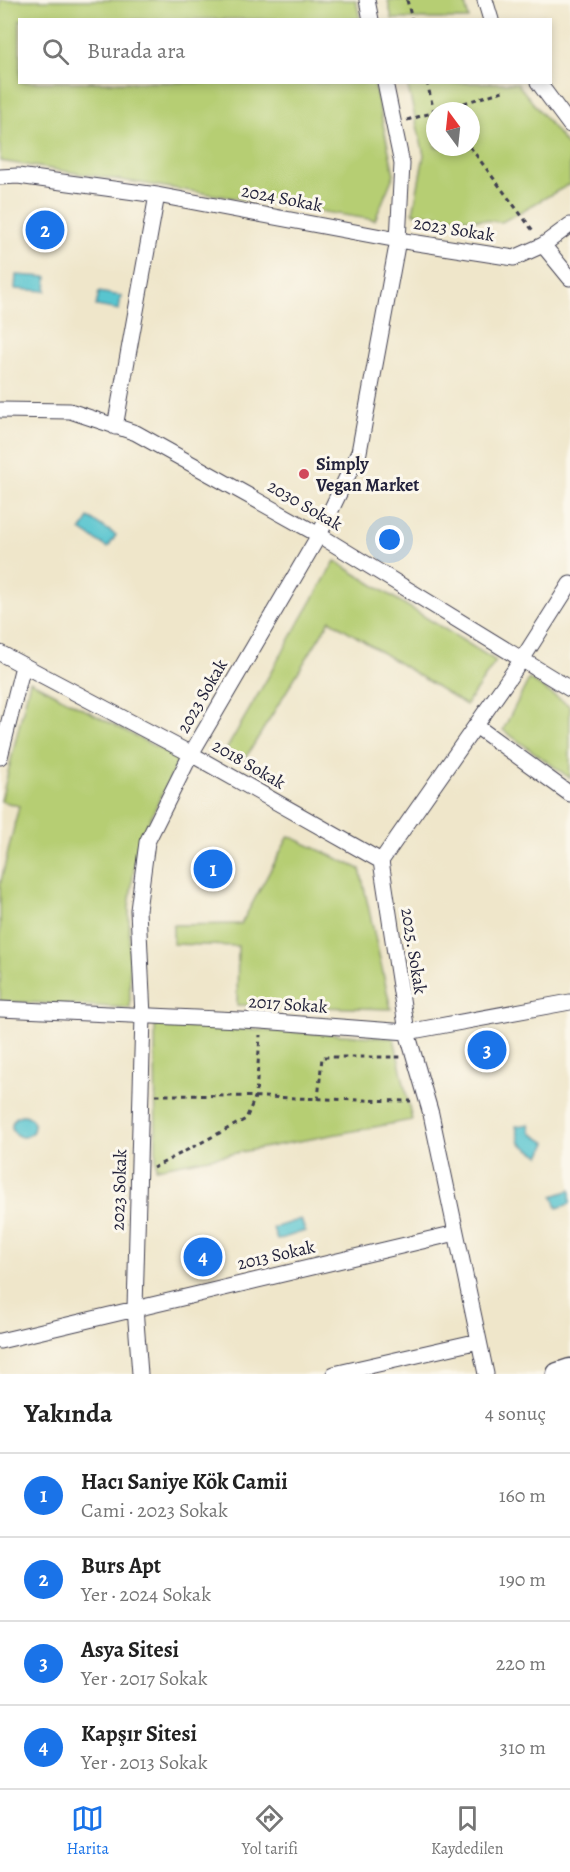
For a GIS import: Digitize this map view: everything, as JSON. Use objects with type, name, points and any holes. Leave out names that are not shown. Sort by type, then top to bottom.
[{"type":"main road","points":[[558,1374],[570,1370]]},
{"type":"street","points":[[367,0],[371,18]]},
{"type":"street","points":[[485,0],[490,18]]},
{"type":"street","points":[[385,84],[402,164],[398,240]]},
{"type":"street","points":[[539,84],[570,125]]},
{"type":"street","name":"2024 Sokak","points":[[0,177],[18,176],[157,195],[398,240]]},
{"type":"street","points":[[115,427],[157,195]]},
{"type":"street","name":"2023 Sokak","points":[[140,1374],[135,1308],[143,1016],[138,910],[147,842],[191,754],[318,535],[359,452],[398,240],[514,258],[543,244],[570,225]]},
{"type":"street","points":[[543,244],[570,278]]},
{"type":"street","name":"2030 Sokak","points":[[0,410],[70,411],[136,433],[318,535],[523,658],[570,689]]},
{"type":"street","points":[[381,861],[523,658],[570,584]]},
{"type":"street","name":"2018 Sokak","points":[[0,653],[191,754],[381,861]]},
{"type":"street","points":[[0,757],[23,666]]},
{"type":"street","points":[[476,726],[570,794]]},
{"type":"street","name":"2025. Sokak","points":[[381,861],[407,1032],[428,1101],[486,1374]]},
{"type":"street","name":"2017 Sokak","points":[[0,1010],[261,1021],[407,1032],[570,1002]]},
{"type":"street","name":"2013 Sokak","points":[[0,1341],[456,1233]]},
{"type":"street","points":[[334,1374],[479,1341]]},
{"type":"path","points":[[407,0],[412,18]]},
{"type":"path","points":[[428,84],[435,102]]},
{"type":"path","points":[[467,102],[503,91]]},
{"type":"path","points":[[393,124],[426,114]]},
{"type":"path","points":[[477,156],[543,244]]},
{"type":"path","points":[[138,1176],[246,1119],[256,1095],[261,1021]]},
{"type":"path","points":[[318,1100],[322,1057],[414,1058]]},
{"type":"path","points":[[141,1095],[256,1095],[318,1100],[428,1101]]},
{"type":"green space","points":[[0,0],[356,0],[360,18],[18,18],[18,84],[374,84],[394,174],[375,220],[0,161]]},
{"type":"green space","points":[[388,0],[464,0],[469,18],[392,18]]},
{"type":"green space","points":[[407,84],[518,84],[570,149],[570,184],[502,222],[413,213],[424,155]]},
{"type":"green space","points":[[335,561],[496,661],[466,705],[330,620],[245,759],[226,750]]},
{"type":"green space","points":[[529,679],[570,706],[570,778],[503,730]]},
{"type":"green space","points":[[30,681],[179,759],[137,846],[129,907],[130,1008],[0,1001],[0,885],[19,806],[1,801]]},
{"type":"green space","points":[[289,836],[360,869],[391,1009],[237,1005],[238,946],[173,944],[173,925],[241,924]]},
{"type":"green space","points":[[155,1024],[394,1038],[412,1120],[156,1168]]},
{"type":"water","points":[[16,275],[47,277],[46,291],[15,289]]},
{"type":"water","points":[[99,292],[121,296],[119,310],[96,306]]},
{"type":"water","points":[[89,518],[116,535],[108,548],[81,530]]},
{"type":"water","points":[[23,1115],[31,1118],[34,1126],[31,1134],[23,1137],[15,1134],[12,1126],[15,1118]]},
{"type":"water","points":[[529,1124],[531,1133],[547,1143],[540,1156],[520,1143],[516,1126]]},
{"type":"water","points":[[570,1190],[570,1204],[557,1208],[553,1196]]},
{"type":"water","points":[[301,1219],[305,1231],[277,1240],[273,1228]]},
{"type":"place","name":"Burs Apt","points":[[45,230]]},
{"type":"place","name":"Simply Vegan Market","points":[[304,474]]},
{"type":"place","name":"Hacı Saniye Kök Camii","points":[[213,869]]},
{"type":"place","name":"Asya Sitesi","points":[[487,1050]]},
{"type":"place","name":"Kapşır Sitesi","points":[[203,1257]]}]
